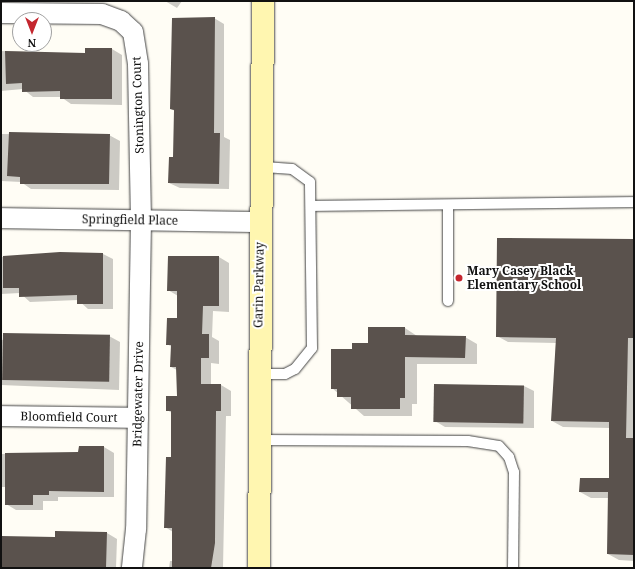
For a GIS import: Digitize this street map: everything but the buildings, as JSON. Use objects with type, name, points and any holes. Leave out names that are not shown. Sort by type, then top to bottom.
[{"type":"street","name":"Garin Parkway","points":[[259,568],[260,440],[258,374],[263,1]]},
{"type":"street","name":"Stonington Court","points":[[1,13],[102,14],[121,21],[133,32],[138,64],[141,220]]},
{"type":"street","name":"Springfield Place","points":[[1,218],[260,222]]},
{"type":"street","name":"Bridgewater Drive","points":[[132,568],[138,418],[141,220]]},
{"type":"street","name":"Bloomfield Court","points":[[1,416],[138,418]]},
{"type":"lane","points":[[258,374],[285,374],[295,369],[312,348],[312,206],[310,182],[301,173],[292,169],[261,167]]},
{"type":"lane","points":[[312,206],[634,202]]},
{"type":"lane","points":[[448,205],[448,301]]},
{"type":"lane","points":[[260,440],[492,444],[505,451],[512,463],[514,532],[513,568]]},
{"type":"place","name":"Mary Casey Black Elementary School","points":[[459,278]]}]
